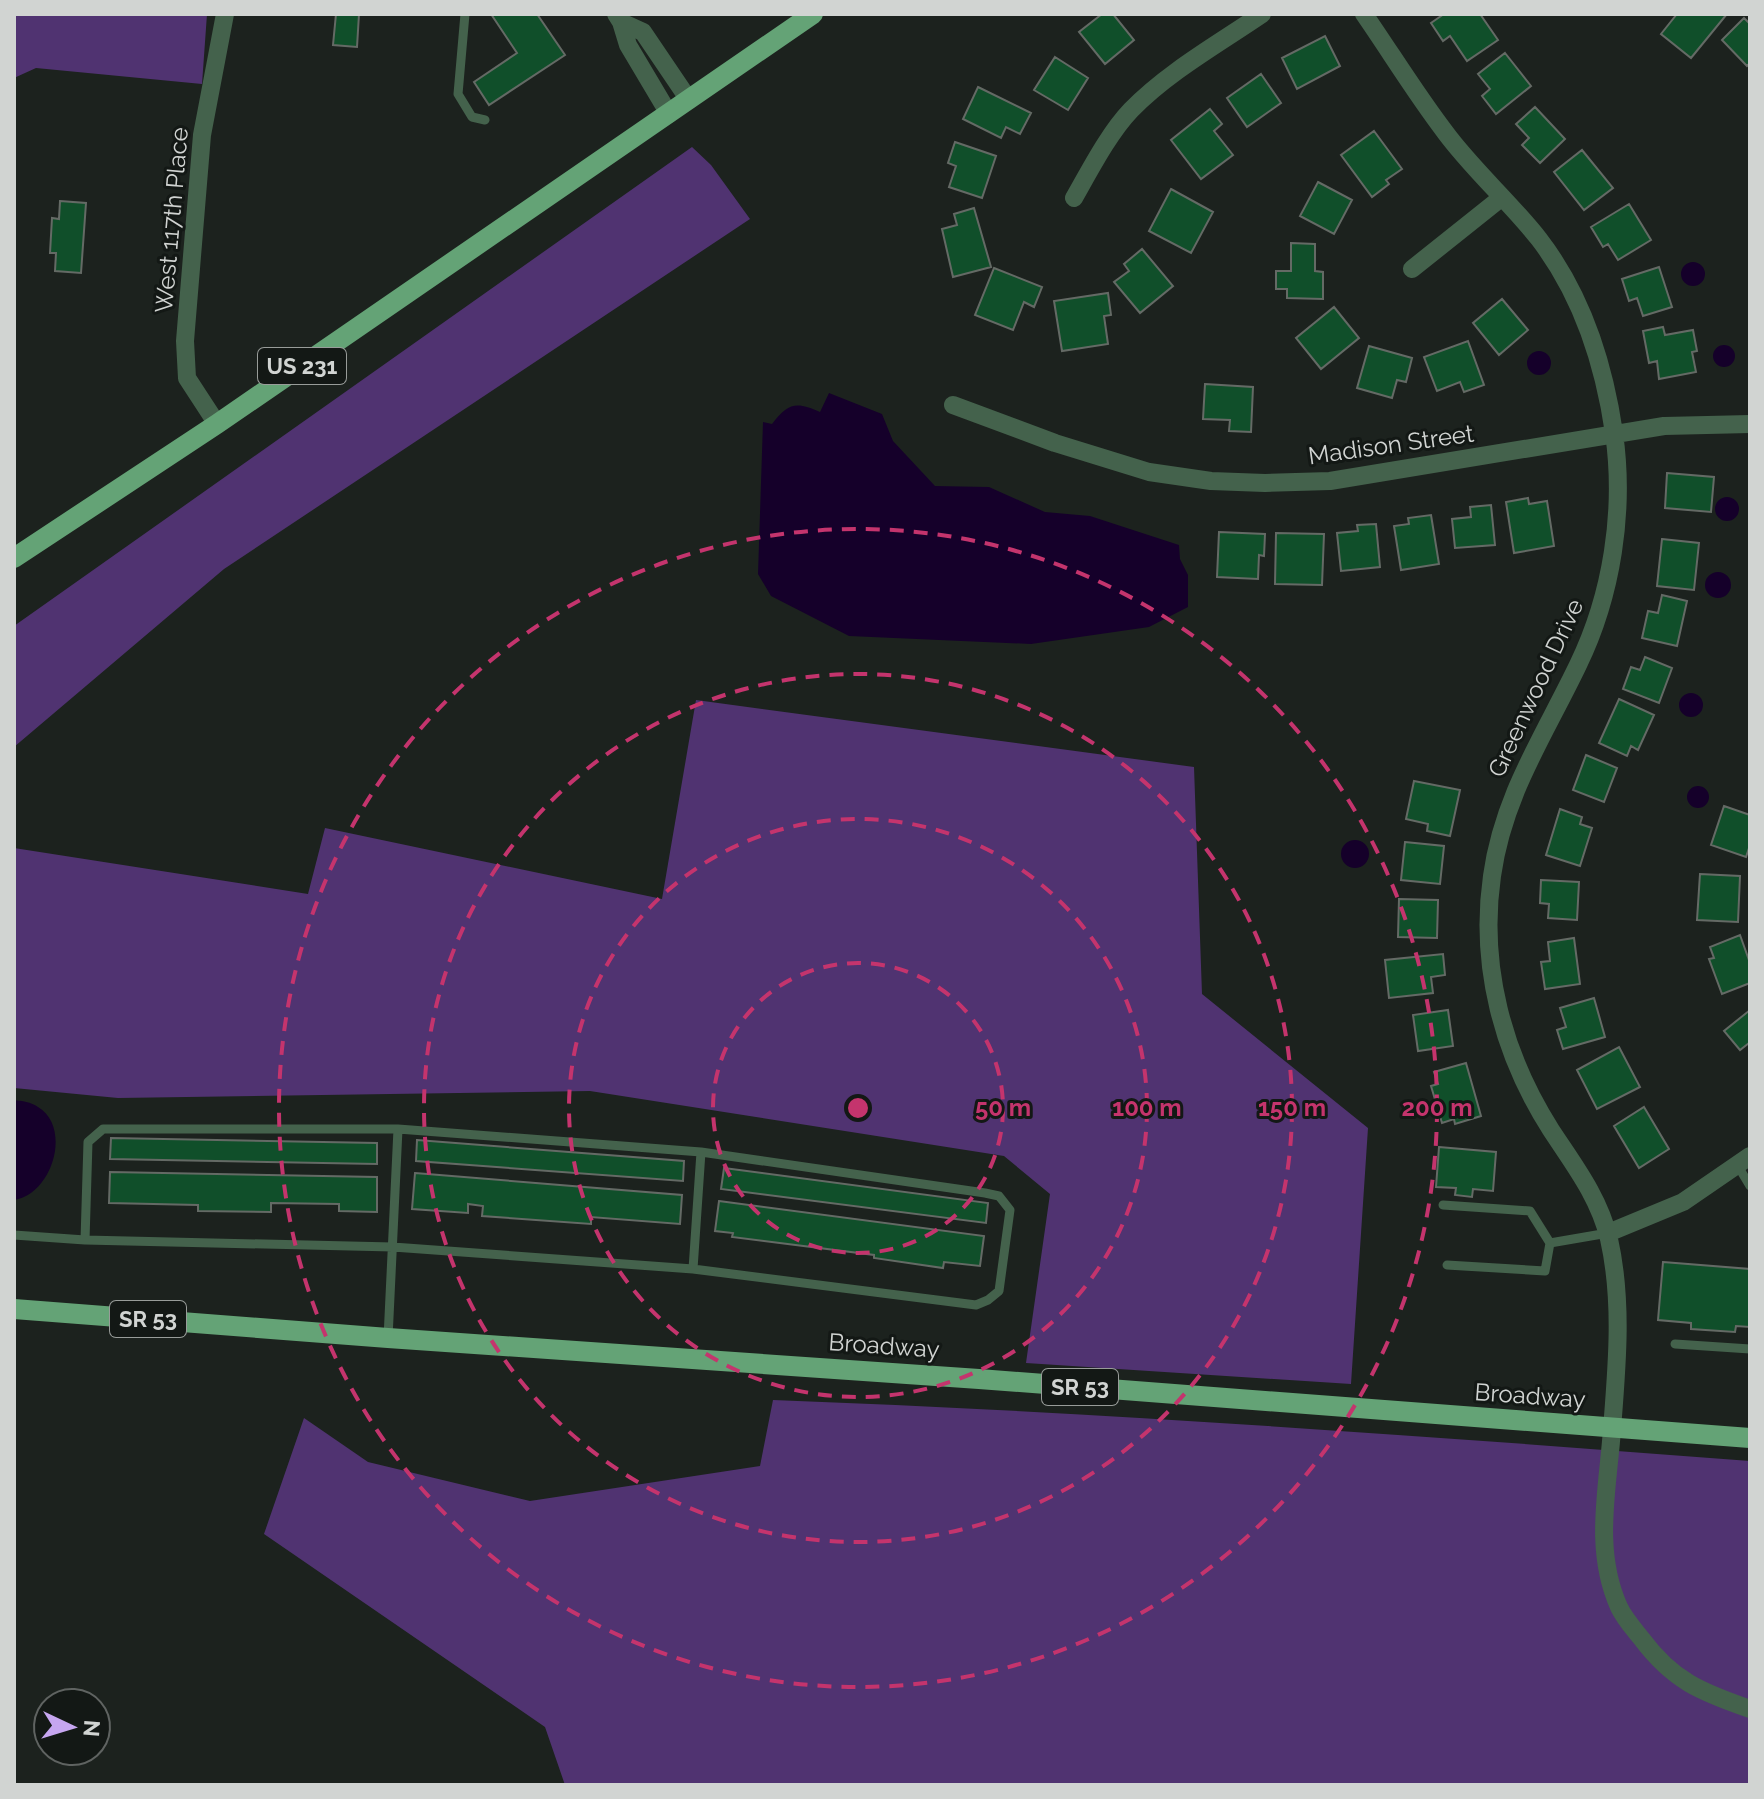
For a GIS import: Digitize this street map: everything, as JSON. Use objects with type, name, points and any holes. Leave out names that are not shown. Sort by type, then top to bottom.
[{"type":"main road","name":"US 231","points":[[14,558],[217,424],[813,14]]},
{"type":"main road","name":"Broadway","points":[[14,1309],[963,1377],[1750,1438]]},
{"type":"street","name":"West 117th Place","points":[[217,424],[187,378],[185,341],[202,135],[225,14]]},
{"type":"street","points":[[1074,198],[1130,111],[1166,81],[1262,14]]},
{"type":"street","name":"Greenwood Drive","points":[[1364,14],[1446,134],[1537,236],[1571,290],[1596,349],[1614,434],[1617,516],[1600,614],[1579,662],[1524,767],[1502,825],[1488,913],[1496,1006],[1528,1092],[1589,1184],[1608,1233],[1618,1311],[1604,1549],[1605,1564],[1620,1611],[1660,1664],[1703,1693],[1750,1709]]},
{"type":"street","points":[[618,18],[643,32],[689,100]]},
{"type":"street","points":[[618,18],[628,45],[669,114]]},
{"type":"street","points":[[1412,269],[1501,198]]},
{"type":"street","name":"Madison Street","points":[[953,405],[1055,443],[1149,472],[1211,481],[1330,481],[1664,426],[1750,424]]},
{"type":"street","points":[[1608,1233],[1683,1202],[1744,1161]]},
{"type":"lane","points":[[465,14],[458,94],[472,117],[485,120]]},
{"type":"lane","points":[[14,1235],[85,1240],[393,1247],[693,1269],[976,1305],[999,1291],[1010,1210],[999,1196],[985,1193],[701,1152],[398,1129],[103,1129],[88,1142],[85,1240]]},
{"type":"lane","points":[[388,1338],[398,1129]]},
{"type":"lane","points":[[693,1269],[701,1152]]},
{"type":"lane","points":[[1744,1161],[1750,1186]]},
{"type":"lane","points":[[1443,1205],[1530,1211],[1550,1243],[1545,1271],[1447,1265]]},
{"type":"lane","points":[[1550,1243],[1608,1233]]},
{"type":"lane","points":[[1675,1344],[1750,1349]]},
{"type":"shaded area","points":[[14,14],[207,14],[202,84],[36,68],[14,78]]},
{"type":"shaded area","points":[[692,147],[711,165],[750,219],[224,569],[14,747],[14,626]]},
{"type":"shaded area","points":[[1693,262],[1702,265],[1705,274],[1702,283],[1693,286],[1684,283],[1681,274],[1684,265]]},
{"type":"shaded area","points":[[1720,345],[1728,345],[1735,356],[1728,367],[1720,367],[1713,360],[1713,352]]},
{"type":"shaded area","points":[[1539,351],[1548,354],[1551,363],[1548,372],[1539,375],[1530,372],[1527,363],[1530,354]]},
{"type":"shaded area","points":[[829,393],[882,414],[893,441],[935,486],[989,487],[1045,512],[1090,516],[1179,545],[1180,559],[1188,575],[1188,607],[1149,627],[1031,644],[849,636],[771,596],[758,574],[763,422],[772,424],[788,408],[798,405],[820,412]]},
{"type":"shaded area","points":[[1727,497],[1738,504],[1739,509],[1732,520],[1727,521],[1716,514],[1715,509],[1722,498]]},
{"type":"shaded area","points":[[1718,572],[1727,576],[1731,585],[1727,594],[1718,598],[1709,594],[1705,585],[1709,576]]},
{"type":"shaded area","points":[[1691,693],[1702,700],[1703,705],[1696,716],[1691,717],[1680,710],[1679,705],[1686,694]]},
{"type":"shaded area","points":[[696,700],[1194,767],[1202,994],[1368,1128],[1351,1384],[1026,1363],[1050,1194],[1004,1156],[590,1091],[118,1098],[14,1088],[14,848],[308,894],[325,828],[662,899]]},
{"type":"shaded area","points":[[1694,786],[1702,786],[1709,797],[1702,808],[1694,808],[1687,801],[1687,793]]},
{"type":"shaded area","points":[[1355,840],[1365,844],[1369,854],[1365,864],[1355,868],[1345,864],[1341,854],[1345,844]]},
{"type":"shaded area","points":[[14,1100],[35,1105],[48,1116],[56,1144],[48,1173],[39,1186],[28,1195],[14,1200]]},
{"type":"shaded area","points":[[773,1400],[1139,1418],[1750,1461],[1750,1785],[565,1785],[545,1727],[264,1534],[304,1418],[368,1462],[530,1501],[760,1466]]},
{"type":"building","points":[[336,14],[359,14],[357,47],[333,45]]},
{"type":"building","points":[[491,14],[537,14],[565,55],[489,105],[474,82],[517,53]]},
{"type":"building","points":[[1102,14],[1113,14],[1134,40],[1105,64],[1079,32]]},
{"type":"building","points":[[1444,14],[1480,14],[1498,40],[1467,61],[1450,36],[1443,41],[1431,23]]},
{"type":"building","points":[[1677,14],[1727,14],[1691,58],[1661,34]]},
{"type":"building","points":[[1744,18],[1750,24],[1750,63],[1747,66],[1722,40]]},
{"type":"building","points":[[1325,36],[1340,66],[1297,89],[1282,58]]},
{"type":"building","points":[[1505,53],[1531,86],[1496,114],[1482,96],[1490,89],[1478,74]]},
{"type":"building","points":[[1055,57],[1088,78],[1068,110],[1034,90]]},
{"type":"building","points":[[1261,74],[1281,103],[1247,127],[1227,98]]},
{"type":"building","points":[[978,87],[1031,113],[1020,134],[1006,127],[1001,138],[963,119]]},
{"type":"building","points":[[1535,107],[1565,139],[1540,163],[1522,145],[1529,138],[1516,124]]},
{"type":"building","points":[[1210,109],[1222,124],[1214,131],[1233,155],[1201,179],[1171,140]]},
{"type":"building","points":[[1374,131],[1402,169],[1386,180],[1389,184],[1372,197],[1341,155]]},
{"type":"building","points":[[955,142],[996,156],[982,198],[949,187],[956,166],[948,163]]},
{"type":"building","points":[[1582,150],[1613,188],[1584,210],[1554,172]]},
{"type":"building","points":[[1318,182],[1352,200],[1334,234],[1300,216]]},
{"type":"building","points":[[1171,189],[1213,212],[1191,253],[1149,231]]},
{"type":"building","points":[[60,201],[86,203],[81,273],[55,271],[56,253],[50,253],[52,218],[59,219]]},
{"type":"building","points":[[1629,204],[1651,240],[1618,260],[1608,244],[1603,247],[1591,227]]},
{"type":"building","points":[[974,208],[991,267],[953,277],[942,229],[957,225],[954,214]]},
{"type":"building","points":[[1291,243],[1315,244],[1315,271],[1323,272],[1323,299],[1287,298],[1287,289],[1276,289],[1276,271],[1291,271]]},
{"type":"building","points":[[1142,249],[1173,286],[1140,313],[1114,282],[1129,271],[1124,264]]},
{"type":"building","points":[[1659,267],[1672,307],[1643,316],[1637,298],[1629,301],[1622,279]]},
{"type":"building","points":[[994,268],[1042,287],[1034,307],[1024,302],[1013,330],[975,315]]},
{"type":"building","points":[[1108,293],[1111,315],[1104,316],[1108,344],[1062,351],[1054,301]]},
{"type":"building","points":[[1502,299],[1528,330],[1499,355],[1473,323]]},
{"type":"building","points":[[1334,307],[1359,338],[1321,369],[1296,338]]},
{"type":"building","points":[[1663,327],[1665,335],[1693,330],[1697,351],[1692,352],[1696,372],[1659,379],[1657,361],[1649,363],[1643,331]]},
{"type":"building","points":[[1468,341],[1484,385],[1464,392],[1460,382],[1437,391],[1424,357]]},
{"type":"building","points":[[1369,346],[1412,358],[1406,382],[1397,380],[1392,398],[1357,388]]},
{"type":"building","points":[[1205,384],[1253,387],[1251,432],[1229,431],[1230,420],[1203,419]]},
{"type":"building","points":[[1667,473],[1714,477],[1711,512],[1665,508]]},
{"type":"building","points":[[1528,498],[1529,504],[1547,501],[1554,546],[1514,553],[1506,502]]},
{"type":"building","points":[[1491,505],[1495,545],[1455,548],[1452,519],[1471,517],[1470,507]]},
{"type":"building","points":[[1431,515],[1439,564],[1401,570],[1394,526],[1409,524],[1408,518]]},
{"type":"building","points":[[1376,524],[1380,567],[1341,571],[1337,533],[1358,531],[1357,525]]},
{"type":"building","points":[[1219,532],[1265,534],[1264,556],[1259,555],[1258,579],[1217,577]]},
{"type":"building","points":[[1276,533],[1324,534],[1322,585],[1275,584]]},
{"type":"building","points":[[1662,539],[1699,543],[1694,590],[1657,586]]},
{"type":"building","points":[[1662,595],[1687,601],[1677,646],[1642,638],[1648,611],[1658,613]]},
{"type":"building","points":[[1645,657],[1672,668],[1659,703],[1623,689],[1631,667],[1640,670]]},
{"type":"building","points":[[1619,699],[1654,715],[1638,750],[1631,746],[1627,756],[1599,743]]},
{"type":"building","points":[[1586,755],[1617,768],[1604,802],[1573,790]]},
{"type":"building","points":[[1414,781],[1460,790],[1450,836],[1427,831],[1428,824],[1406,819]]},
{"type":"building","points":[[1724,806],[1750,815],[1750,845],[1746,857],[1711,845]]},
{"type":"building","points":[[1560,809],[1582,817],[1580,824],[1592,828],[1580,866],[1546,855]]},
{"type":"building","points":[[1405,842],[1444,846],[1440,884],[1401,880]]},
{"type":"building","points":[[1700,874],[1740,876],[1738,922],[1697,920]]},
{"type":"building","points":[[1541,880],[1579,882],[1577,920],[1548,918],[1549,904],[1540,903]]},
{"type":"building","points":[[1399,899],[1438,900],[1437,938],[1398,937]]},
{"type":"building","points":[[1740,935],[1750,963],[1750,983],[1722,994],[1709,959],[1714,958],[1710,947]]},
{"type":"building","points":[[1574,938],[1580,984],[1545,989],[1541,962],[1550,961],[1548,942]]},
{"type":"building","points":[[1443,954],[1445,975],[1431,977],[1433,993],[1389,998],[1385,960]]},
{"type":"building","points":[[1594,998],[1605,1037],[1563,1049],[1557,1030],[1566,1027],[1560,1008]]},
{"type":"building","points":[[1448,1010],[1453,1046],[1418,1051],[1413,1015]]},
{"type":"building","points":[[1750,1010],[1750,1045],[1740,1050],[1724,1031]]},
{"type":"building","points":[[1619,1047],[1640,1087],[1597,1109],[1577,1070]]},
{"type":"building","points":[[1466,1063],[1481,1116],[1455,1124],[1454,1119],[1442,1123],[1431,1086],[1438,1084],[1434,1072]]},
{"type":"building","points":[[1644,1107],[1669,1149],[1639,1168],[1614,1126]]},
{"type":"building","points":[[111,1138],[377,1143],[377,1164],[110,1159]]},
{"type":"building","points":[[417,1140],[684,1161],[683,1181],[416,1161]]},
{"type":"building","points":[[1439,1147],[1496,1152],[1493,1191],[1473,1189],[1472,1197],[1455,1195],[1456,1188],[1436,1187]]},
{"type":"building","points":[[724,1168],[988,1203],[986,1223],[721,1189]]},
{"type":"building","points":[[110,1172],[377,1177],[377,1212],[339,1211],[339,1204],[271,1203],[271,1212],[198,1211],[198,1205],[109,1203]]},
{"type":"building","points":[[415,1173],[682,1195],[680,1224],[591,1217],[591,1224],[482,1216],[483,1206],[468,1204],[468,1213],[412,1209]]},
{"type":"building","points":[[719,1201],[984,1236],[980,1266],[944,1262],[943,1268],[874,1258],[874,1255],[732,1237],[733,1233],[715,1231]]},
{"type":"building","points":[[1663,1262],[1750,1269],[1750,1327],[1736,1326],[1735,1332],[1691,1329],[1691,1323],[1658,1320]]}]
